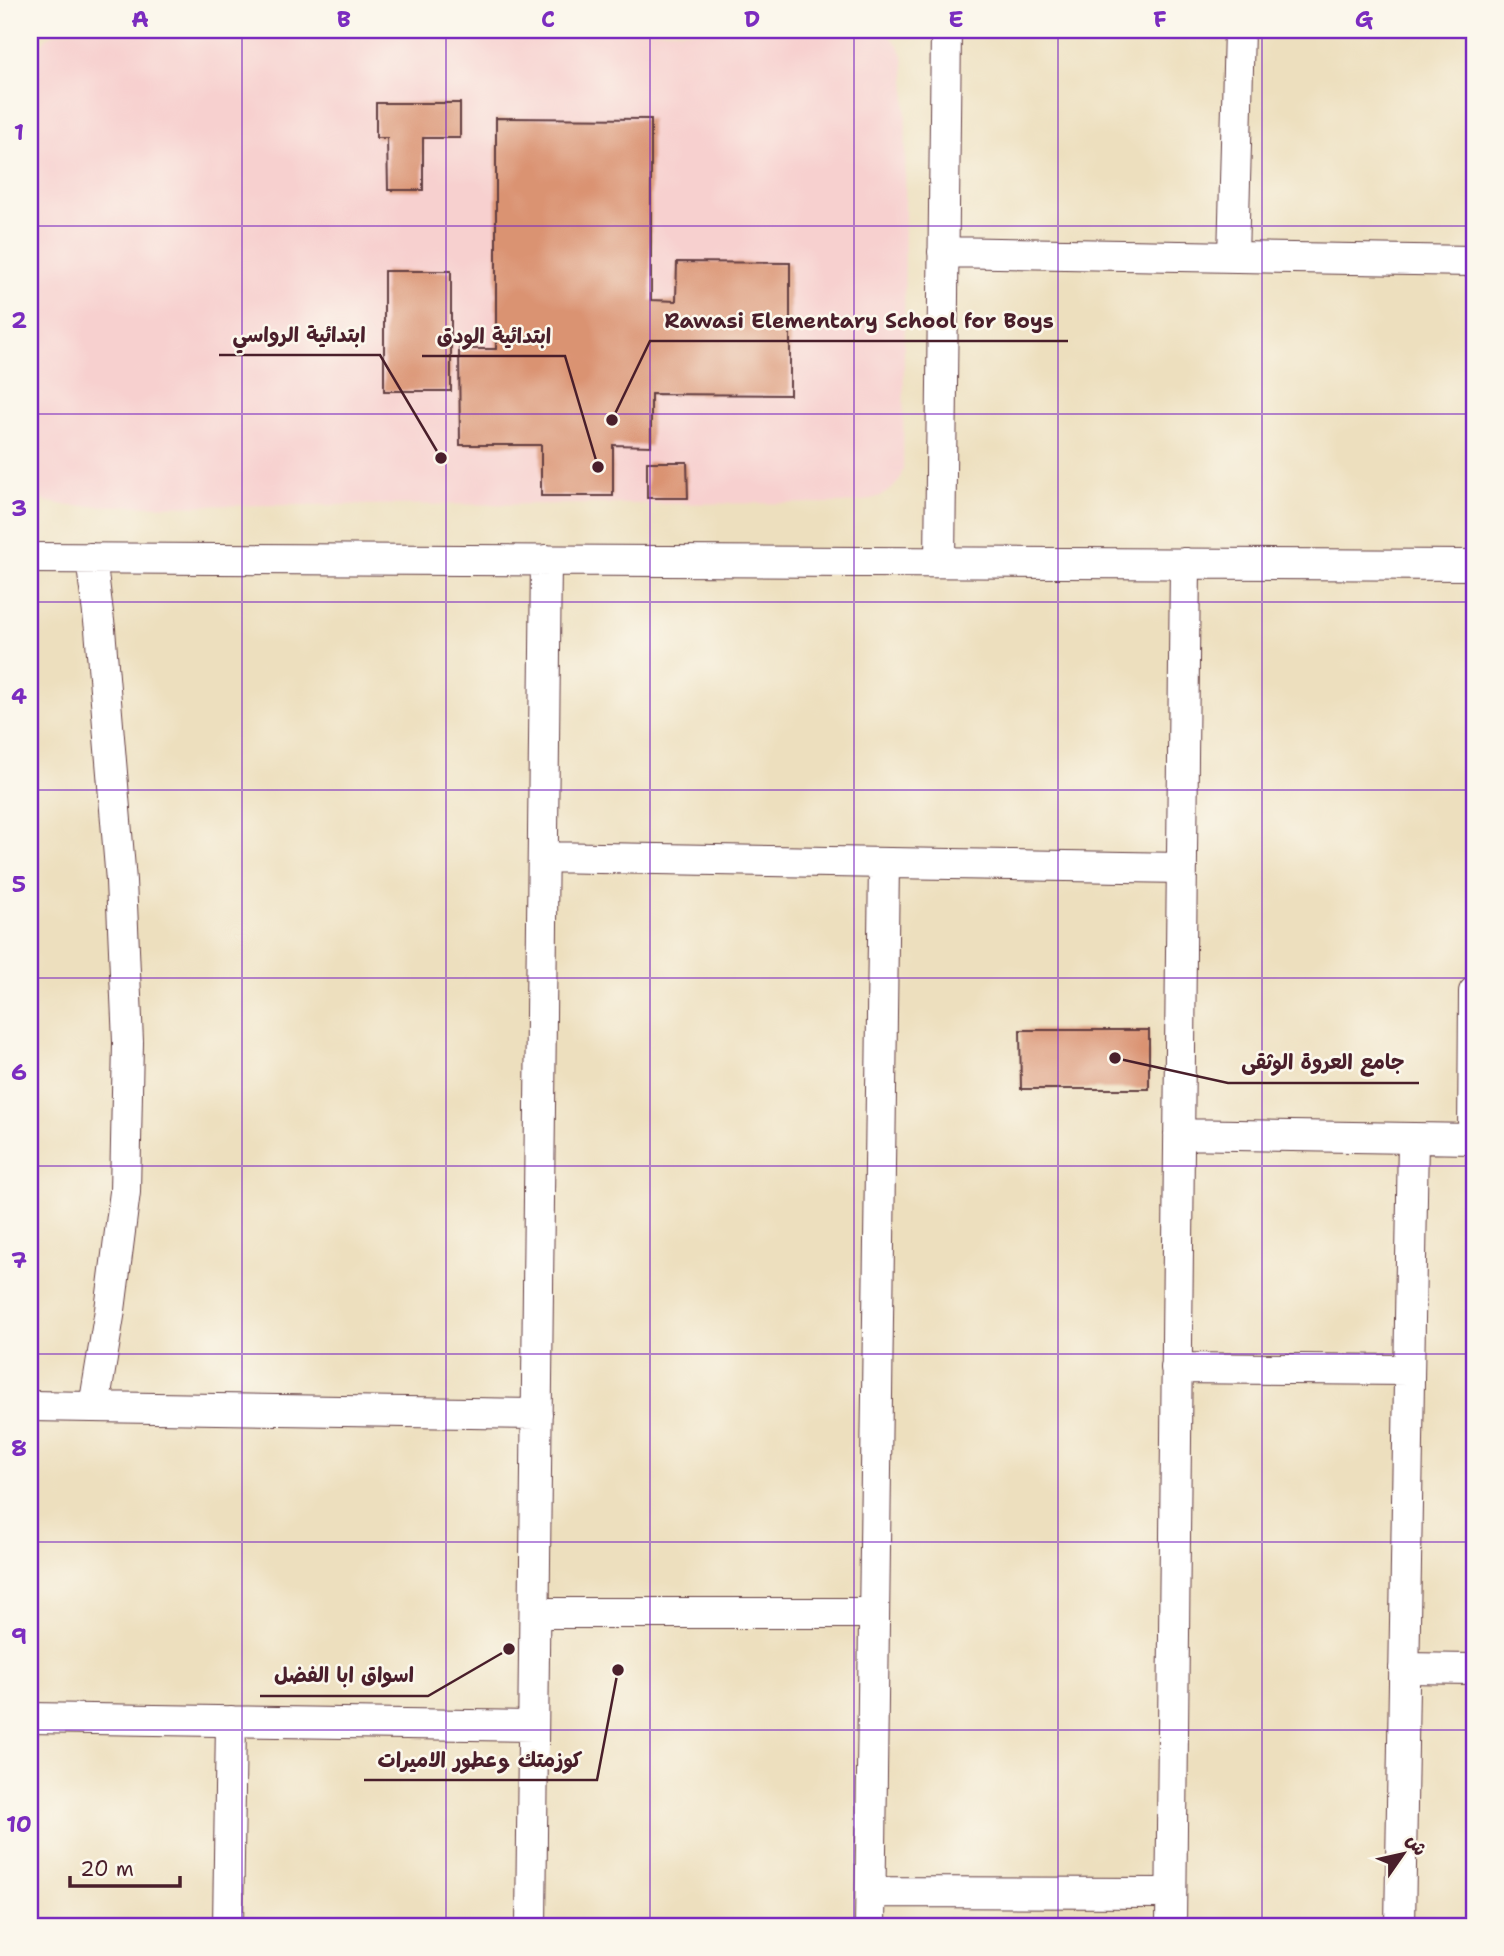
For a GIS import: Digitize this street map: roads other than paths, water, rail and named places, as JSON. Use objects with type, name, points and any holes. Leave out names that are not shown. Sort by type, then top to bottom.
[{"type":"street","points":[[940,562],[946,30]]},
{"type":"street","points":[[1233,257],[1239,30]]},
{"type":"street","points":[[943,252],[1474,261]]},
{"type":"street","points":[[30,558],[1474,565]]},
{"type":"street","points":[[91,558],[100,629],[121,881],[128,1042],[125,1192],[94,1407]]},
{"type":"street","points":[[531,1926],[546,561]]},
{"type":"street","points":[[1171,1926],[1185,563]]},
{"type":"street","points":[[543,857],[1182,868]]},
{"type":"street","points":[[870,1926],[884,863]]},
{"type":"street","points":[[1179,1135],[1473,1139],[1474,992]]},
{"type":"street","points":[[1400,1926],[1413,1138]]},
{"type":"street","points":[[1176,1368],[1409,1370]]},
{"type":"street","points":[[30,1406],[537,1414]]},
{"type":"street","points":[[534,1613],[874,1613]]},
{"type":"street","points":[[1404,1668],[1474,1669]]},
{"type":"street","points":[[30,1717],[533,1726]]},
{"type":"street","points":[[228,1926],[231,1721]]},
{"type":"street","points":[[871,1892],[1171,1893]]},
{"type":"place","name":"Rawasi Elementary School for Boys","points":[[612,420]]},
{"type":"place","name":"ابتدائية الرواسي","points":[[441,458]]},
{"type":"place","name":"ابتدائية الودق","points":[[598,467]]},
{"type":"place","name":"جامع العروة الوثقى","points":[[1115,1058]]},
{"type":"place","name":"اسواق ابا الفضل","points":[[509,1649]]},
{"type":"place","name":"كوزمتك وعطور الاميرات","points":[[618,1670]]}]
